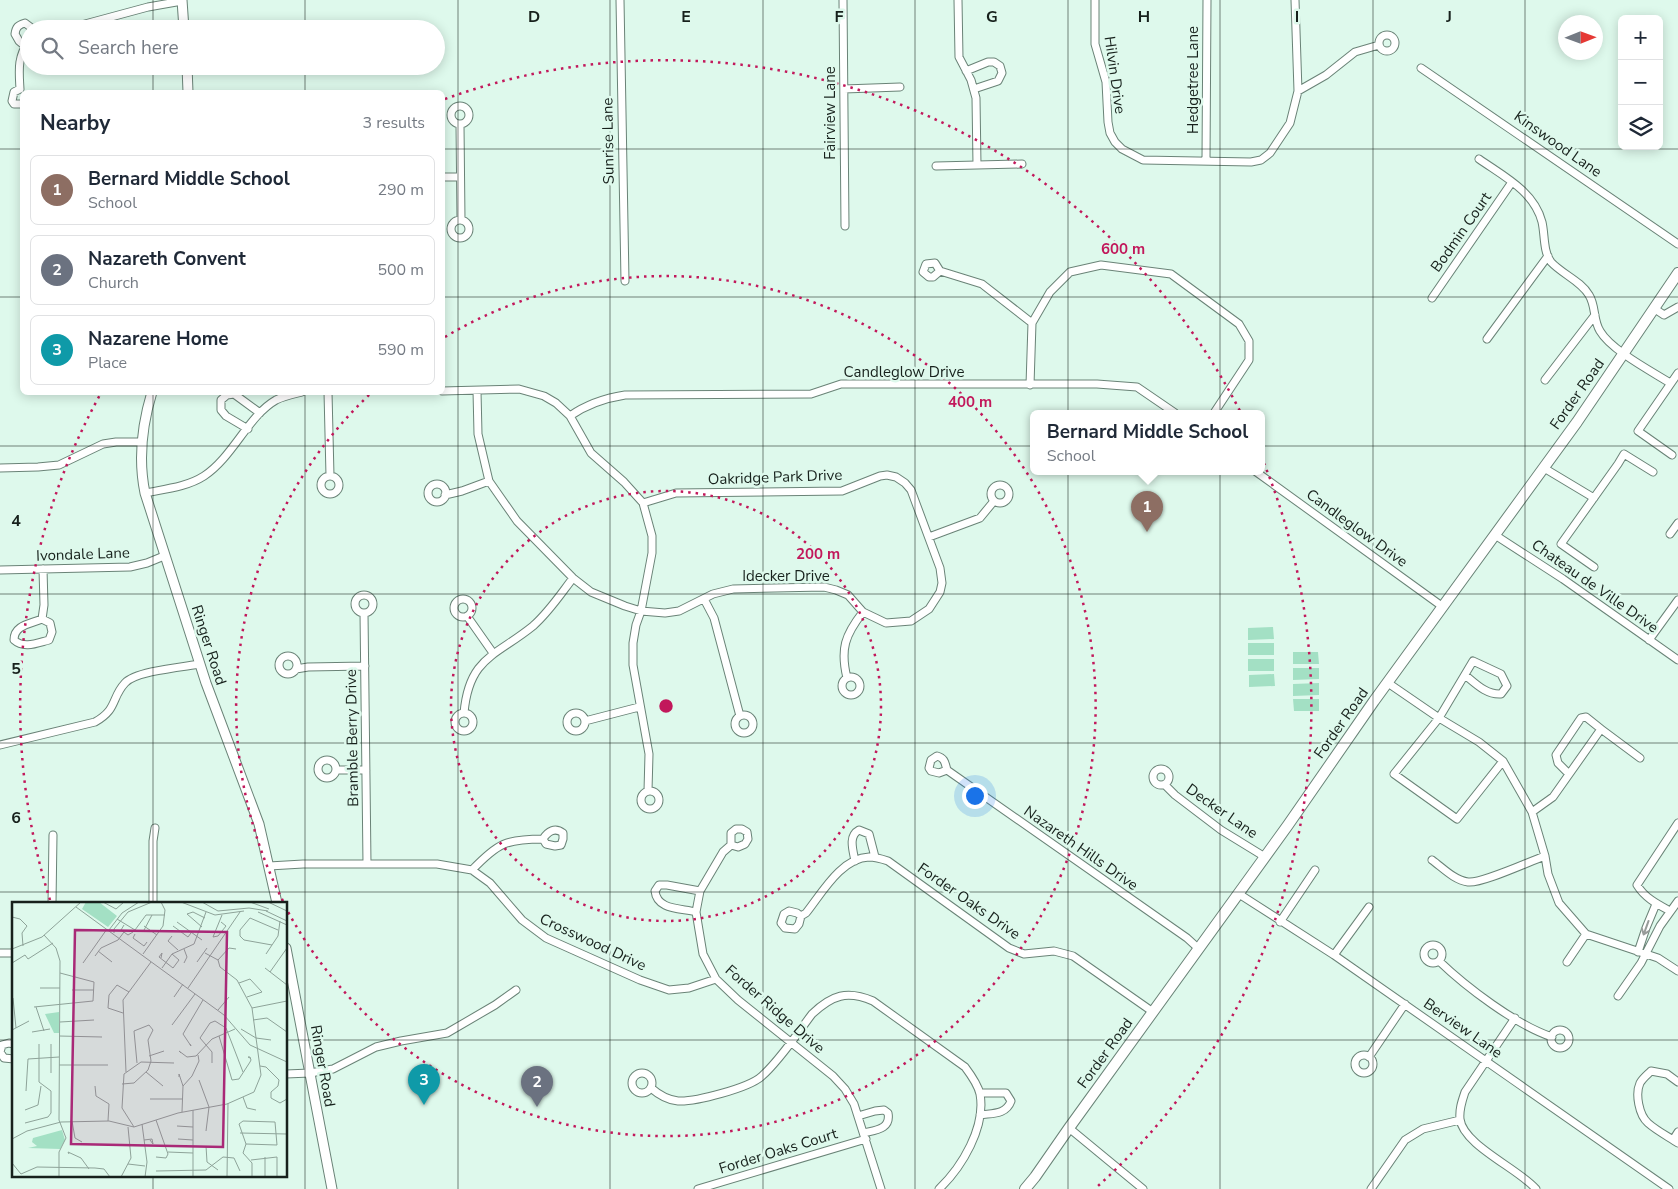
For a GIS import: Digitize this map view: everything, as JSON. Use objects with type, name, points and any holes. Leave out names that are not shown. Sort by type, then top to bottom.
[{"type":"main road","name":"Forder Road","points":[[1025,1189],[1544,468],[1678,273]]},
{"type":"street","name":"Sunrise Lane","points":[[620,0],[625,281]]},
{"type":"street","name":"Fairview Lane","points":[[843,0],[845,226]]},
{"type":"street","points":[[958,0],[959,57],[974,89],[977,106],[977,165]]},
{"type":"street","name":"Hilvin Drive","points":[[1095,0],[1095,44],[1106,82],[1108,122],[1115,142],[1122,149],[1143,160],[1206,160]]},
{"type":"street","name":"Hedgetree Lane","points":[[1206,160],[1207,0]]},
{"type":"street","points":[[1206,160],[1251,162],[1261,160],[1270,153],[1290,123],[1298,91],[1295,0]]},
{"type":"street","points":[[100,20],[148,7],[182,1],[183,20]]},
{"type":"street","points":[[20,25],[16,28],[15,34],[20,41]]},
{"type":"street","points":[[1298,91],[1326,75],[1356,52],[1379,45]]},
{"type":"street","points":[[966,70],[988,62],[997,63],[1000,66],[1002,73],[998,81],[974,89]]},
{"type":"street","name":"Kinswood Lane","points":[[1421,68],[1678,244]]},
{"type":"street","points":[[21,75],[23,90]]},
{"type":"street","points":[[187,75],[188,90]]},
{"type":"street","points":[[844,89],[900,87]]},
{"type":"street","points":[[20,91],[14,92],[12,101],[14,104],[20,105]]},
{"type":"street","points":[[460,124],[461,220]]},
{"type":"street","points":[[1479,159],[1523,190],[1536,205],[1542,223],[1546,249],[1551,262],[1589,294],[1600,331],[1605,338],[1624,354],[1670,383]]},
{"type":"street","points":[[936,166],[1022,164]]},
{"type":"street","points":[[445,177],[460,177]]},
{"type":"street","name":"Bodmin Court","points":[[1432,298],[1512,182]]},
{"type":"street","points":[[1487,339],[1548,256]]},
{"type":"street","points":[[1030,385],[1032,323],[1050,292],[1070,272],[1101,266],[1171,274],[1239,324],[1249,341],[1249,360],[1216,410]]},
{"type":"street","points":[[940,271],[982,284],[1032,323]]},
{"type":"street","points":[[1655,309],[1664,315],[1678,308]]},
{"type":"street","points":[[1545,380],[1595,315]]},
{"type":"street","points":[[1672,455],[1638,431],[1678,372]]},
{"type":"street","name":"Candleglow Drive","points":[[570,416],[599,401],[625,395],[811,394],[841,384],[1097,384],[1137,387],[1171,410]]},
{"type":"street","points":[[445,391],[519,389],[530,391],[556,403],[570,416],[591,453],[624,482],[643,502],[652,536],[652,553],[641,611],[636,625],[633,654],[649,754],[648,791]]},
{"type":"street","name":"Idecker Drive","points":[[477,391],[478,434],[489,481],[517,521],[573,578],[591,592],[625,606],[641,611],[665,614],[679,611],[713,594],[733,589],[824,587],[848,595],[863,612],[886,623],[911,621],[929,609],[936,601],[942,582],[940,568],[929,537]]},
{"type":"street","name":"Ringer Road","points":[[151,395],[143,426],[142,477],[145,492],[200,664],[259,824],[277,902]]},
{"type":"street","points":[[227,395],[222,400],[221,410],[226,416],[248,430]]},
{"type":"street","points":[[235,395],[260,413]]},
{"type":"street","points":[[145,492],[182,485],[204,476],[225,458],[260,413],[276,400],[292,395]]},
{"type":"street","points":[[328,395],[330,476]]},
{"type":"street","points":[[0,468],[59,465],[103,444],[142,442]]},
{"type":"street","points":[[1594,567],[1561,544],[1624,454],[1653,472]]},
{"type":"street","points":[[1544,468],[1594,498]]},
{"type":"street","name":"Oakridge Park Drive","points":[[643,502],[676,493],[842,491],[880,476],[888,475],[896,477],[911,490],[929,537]]},
{"type":"street","name":"Candleglow Drive","points":[[1261,475],[1443,607]]},
{"type":"street","points":[[445,495],[489,481]]},
{"type":"street","points":[[929,537],[980,518],[994,501]]},
{"type":"street","points":[[1670,534],[1678,524]]},
{"type":"street","name":"Chateau de Ville Drive","points":[[1495,535],[1563,579],[1678,660]]},
{"type":"street","name":"Ivondale Lane","points":[[0,570],[130,567],[164,556]]},
{"type":"street","points":[[42,620],[44,605],[43,569]]},
{"type":"street","points":[[464,713],[466,697],[473,678],[493,653],[532,626],[548,611],[573,578]]},
{"type":"street","points":[[704,599],[714,618],[740,716]]},
{"type":"street","points":[[1649,640],[1678,600]]},
{"type":"street","points":[[847,678],[843,663],[844,646],[851,628],[863,612]]},
{"type":"street","name":"Bramble Berry Drive","points":[[364,613],[367,863]]},
{"type":"street","points":[[468,616],[493,653]]},
{"type":"street","points":[[42,620],[50,623],[52,632],[49,640],[26,645],[19,644],[14,640],[14,634],[18,628],[42,620]]},
{"type":"street","points":[[1465,675],[1484,690],[1496,695],[1501,694],[1507,686],[1501,674],[1473,661],[1439,718],[1394,774],[1456,819],[1503,761]]},
{"type":"street","points":[[0,745],[95,722],[112,708],[125,682],[131,678],[148,672],[200,664]]},
{"type":"street","points":[[296,669],[365,666]]},
{"type":"street","points":[[1388,684],[1479,742],[1503,761],[1532,812],[1545,856],[1548,874],[1559,903],[1586,934],[1658,958],[1678,971]]},
{"type":"street","points":[[585,721],[640,707]]},
{"type":"street","points":[[1570,774],[1558,763],[1556,755],[1582,718],[1586,718],[1640,758]]},
{"type":"street","points":[[1532,812],[1553,798],[1601,730]]},
{"type":"street","points":[[336,770],[366,770]]},
{"type":"street","name":"Nazareth Hills Drive","points":[[947,770],[1187,938],[1199,949]]},
{"type":"street","name":"Decker Lane","points":[[1165,785],[1175,795],[1221,830],[1265,857]]},
{"type":"street","points":[[1670,911],[1656,904],[1643,894],[1637,884],[1678,823]]},
{"type":"street","points":[[153,902],[153,841],[155,828]]},
{"type":"street","points":[[801,916],[806,913],[839,871],[848,863],[866,857],[875,857],[870,834],[859,830],[854,832],[852,838],[855,860]]},
{"type":"street","points":[[52,902],[53,835]]},
{"type":"street","points":[[472,870],[498,845],[521,839],[544,839]]},
{"type":"street","name":"Forder Ridge Drive","points":[[731,845],[723,852],[700,891],[696,912],[702,954],[716,979],[738,1000],[833,1076],[849,1097],[865,1136],[880,1189]]},
{"type":"street","points":[[1432,860],[1458,879],[1478,882],[1545,856]]},
{"type":"street","name":"Forder Oaks Drive","points":[[875,857],[888,861],[1009,948],[1024,954],[1054,952],[1073,956],[1153,1012]]},
{"type":"street","name":"Crosswood Drive","points":[[269,866],[367,863],[445,864],[472,870],[490,883],[522,920],[537,933],[632,976],[669,990],[689,988],[716,979]]},
{"type":"street","points":[[1280,922],[1315,870]]},
{"type":"street","points":[[696,912],[661,904],[656,898],[655,891],[659,886],[667,885],[700,891]]},
{"type":"street","name":"Berview Lane","points":[[1238,894],[1334,955],[1669,1189]]},
{"type":"street","points":[[1618,996],[1642,953],[1678,901]]},
{"type":"street","points":[[1642,953],[1646,928],[1656,904]]},
{"type":"street","points":[[1334,955],[1369,907]]},
{"type":"street","points":[[1566,962],[1586,934]]},
{"type":"street","name":"Ringer Road","points":[[288,956],[332,1189]]},
{"type":"street","points":[[1439,961],[1460,982],[1515,1018],[1552,1037]]},
{"type":"street","points":[[288,1074],[310,1074],[333,1069],[376,1047],[401,1040],[447,1033],[495,1005],[516,990]]},
{"type":"street","points":[[651,1088],[658,1095],[677,1101],[687,1101],[740,1089],[761,1077],[812,1014],[829,1000],[843,995],[861,996],[874,1001],[965,1067],[980,1093],[980,1115],[964,1157],[939,1189]]},
{"type":"street","points":[[1369,1057],[1405,1004]]},
{"type":"street","points":[[1515,1018],[1465,1092],[1460,1104],[1460,1120],[1465,1131],[1487,1153],[1516,1171],[1536,1189]]},
{"type":"street","points":[[12,1044],[2,1045],[0,1052],[4,1058],[12,1059]]},
{"type":"street","points":[[1678,1082],[1667,1074],[1651,1072],[1643,1078],[1638,1095],[1641,1110],[1647,1123],[1676,1141],[1678,1132]]},
{"type":"street","points":[[980,1093],[1006,1093],[1011,1102],[1008,1108],[1002,1112],[980,1115]]},
{"type":"street","points":[[858,1116],[874,1111],[884,1110],[888,1113],[887,1125],[865,1136]]},
{"type":"street","points":[[1371,1189],[1405,1140],[1423,1129],[1460,1120]]},
{"type":"street","points":[[1069,1128],[1143,1189]]},
{"type":"street","name":"Forder Oaks Court","points":[[698,1189],[865,1136]]},
{"type":"green space","points":[[1273,627],[1274,639],[1248,640],[1248,628]]},
{"type":"green space","points":[[1248,643],[1274,643],[1274,655],[1248,655]]},
{"type":"green space","points":[[1293,652],[1318,652],[1319,664],[1293,664]]},
{"type":"green space","points":[[1248,659],[1274,659],[1274,671],[1248,671]]},
{"type":"green space","points":[[1293,668],[1319,668],[1319,679],[1293,680]]},
{"type":"green space","points":[[1274,674],[1275,686],[1249,687],[1249,675]]},
{"type":"green space","points":[[1319,683],[1319,695],[1293,696],[1293,684]]},
{"type":"green space","points":[[1293,699],[1319,699],[1319,711],[1294,711]]},
{"type":"place","name":"Bernard Middle School","points":[[1147,532]]},
{"type":"place","name":"Nazarene Home","points":[[424,1105]]},
{"type":"place","name":"Nazareth Convent","points":[[537,1107]]}]
